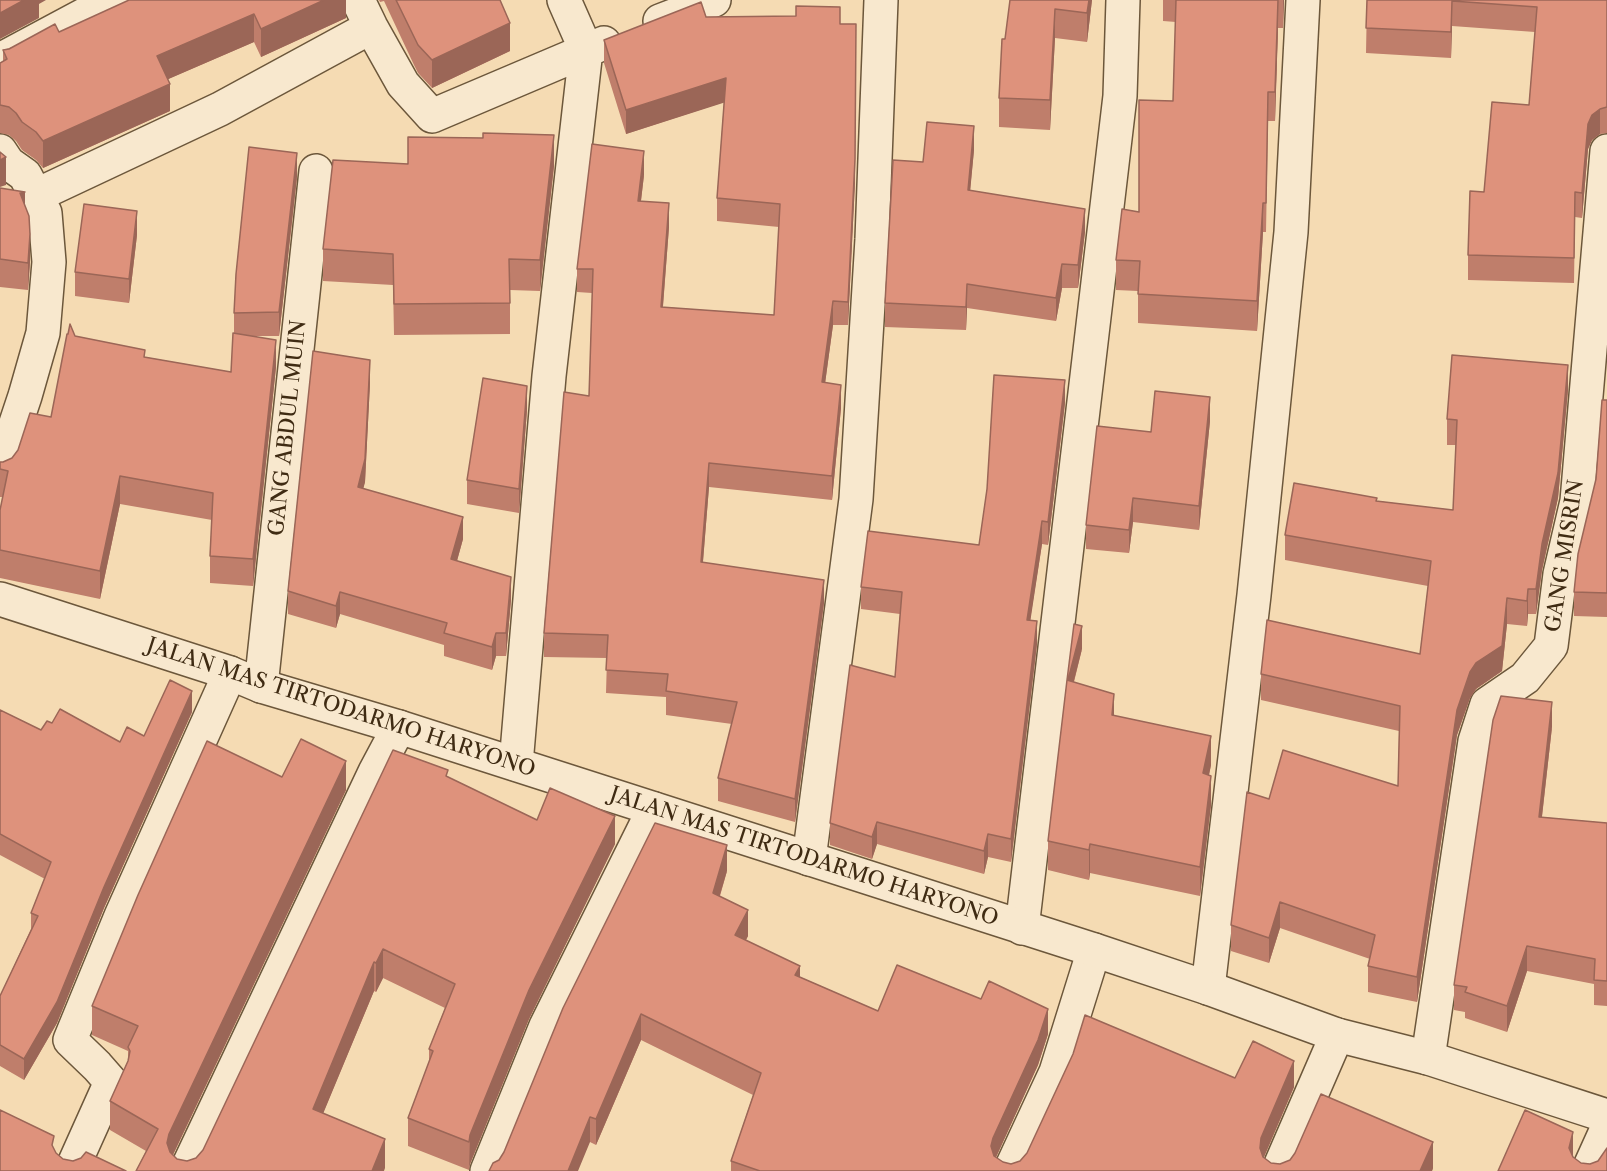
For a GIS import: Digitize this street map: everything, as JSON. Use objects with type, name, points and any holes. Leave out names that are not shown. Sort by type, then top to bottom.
[{"type":"street","points":[[0,60],[112,0]]},
{"type":"street","points":[[516,765],[549,376],[586,50],[564,0]]},
{"type":"street","points":[[35,196],[220,109],[364,14],[403,84],[432,116],[586,50],[714,0]]},
{"type":"street","points":[[809,859],[856,499],[872,239],[881,0]]},
{"type":"street","points":[[1022,928],[1120,96],[1123,0]]},
{"type":"street","points":[[1208,987],[1254,595],[1291,232],[1303,0]]},
{"type":"street","points":[[0,151],[8,163],[25,175],[45,213],[49,262],[43,333],[0,471]]},
{"type":"street","name":"GANG MISRIN","points":[[1428,1058],[1475,741],[1487,704],[1525,678],[1551,646],[1560,574],[1577,501],[1602,273],[1607,151]]},
{"type":"street","name":"GANG ABDUL MUIN","points":[[261,686],[316,171]]},
{"type":"street","name":"JALAN MAS TIRTODARMO HARYONO","points":[[0,599],[230,673],[261,686],[399,727],[1208,987],[1337,1035],[1428,1058],[1607,1116]]},
{"type":"street","points":[[71,1171],[111,1082],[98,1066],[70,1040],[121,916],[230,673]]},
{"type":"street","points":[[186,1171],[375,772],[399,727]]},
{"type":"street","points":[[487,1171],[546,1026],[654,809]]},
{"type":"street","points":[[1010,1171],[1056,1072],[1094,950]]},
{"type":"street","points":[[1278,1171],[1337,1035]]},
{"type":"street","points":[[1588,1171],[1607,1129]]},
{"type":"building","points":[[0,0],[24,0],[0,13]]},
{"type":"building","points":[[129,0],[324,0],[261,29],[254,14],[157,56],[170,84],[43,141],[9,107],[0,105],[0,63],[7,59],[3,50],[55,24],[59,32]]},
{"type":"building","points":[[396,0],[500,0],[510,23],[432,60],[418,45]]},
{"type":"building","points":[[1010,0],[1089,0],[1087,13],[1055,9],[1050,100],[999,98],[1002,39],[1005,39]]},
{"type":"building","points":[[1176,0],[1278,0],[1275,92],[1268,92],[1266,203],[1263,203],[1257,301],[1138,294],[1140,261],[1116,260],[1122,209],[1139,212],[1139,100],[1173,101]]},
{"type":"building","points":[[1367,0],[1607,0],[1607,107],[1592,115],[1588,124],[1582,193],[1575,192],[1574,258],[1468,255],[1470,191],[1484,192],[1492,102],[1529,105],[1537,7],[1452,1],[1451,32],[1366,28]]},
{"type":"building","points":[[701,2],[706,17],[796,16],[796,6],[840,7],[840,24],[856,24],[855,159],[848,302],[833,301],[822,382],[841,385],[832,476],[709,463],[701,562],[824,580],[795,799],[718,778],[737,702],[666,691],[668,674],[606,670],[608,635],[544,633],[564,392],[589,396],[593,269],[577,269],[592,144],[644,151],[638,201],[669,203],[661,307],[774,315],[780,204],[717,198],[726,78],[626,110],[604,40]]},
{"type":"building","points":[[927,122],[974,126],[968,190],[1085,209],[1078,265],[1062,264],[1056,298],[967,284],[966,307],[885,303],[893,160],[923,162]]},
{"type":"building","points":[[483,133],[554,135],[540,260],[509,259],[510,303],[394,304],[393,254],[323,249],[333,160],[408,164],[408,137],[483,138]]},
{"type":"building","points":[[249,147],[297,153],[279,312],[234,313]]},
{"type":"building","points":[[0,152],[6,157],[0,160]]},
{"type":"building","points":[[0,188],[25,192],[20,193],[29,216],[28,263],[0,259]]},
{"type":"building","points":[[84,204],[137,211],[129,279],[75,272]]},
{"type":"building","points":[[70,324],[75,336],[145,350],[144,357],[231,372],[233,333],[276,340],[253,559],[210,556],[213,493],[120,476],[100,571],[0,550],[0,510],[8,471],[0,469],[0,462],[12,458],[18,450],[30,413],[51,417]]},
{"type":"building","points":[[313,351],[370,360],[365,459],[358,487],[463,517],[451,559],[511,577],[506,633],[496,633],[492,647],[444,633],[447,623],[340,592],[336,606],[288,591]]},
{"type":"building","points":[[1452,355],[1568,365],[1558,473],[1542,544],[1536,589],[1528,589],[1527,601],[1507,598],[1502,646],[1476,663],[1470,672],[1457,710],[1417,977],[1368,966],[1375,935],[1280,902],[1269,938],[1231,925],[1247,792],[1269,799],[1283,750],[1398,786],[1400,706],[1261,674],[1267,620],[1420,654],[1431,561],[1285,535],[1294,483],[1377,498],[1376,501],[1453,510],[1457,420],[1447,419]]},
{"type":"building","points":[[994,375],[1065,380],[1048,522],[1042,521],[1027,620],[1037,621],[1011,839],[988,834],[984,851],[877,822],[872,837],[830,823],[850,665],[895,677],[902,592],[861,587],[868,531],[979,545],[987,489]]},
{"type":"building","points":[[483,378],[527,386],[519,489],[467,480]]},
{"type":"building","points":[[1155,391],[1210,397],[1199,506],[1133,498],[1129,530],[1086,525],[1097,426],[1151,432]]},
{"type":"building","points":[[1602,400],[1607,400],[1607,593],[1574,592],[1578,554],[1596,479]]},
{"type":"building","points":[[1074,624],[1082,626],[1067,680]]},
{"type":"building","points":[[170,680],[192,691],[104,887],[57,1002],[24,1059],[0,1045],[0,996],[38,916],[31,913],[51,862],[0,834],[0,710],[41,730],[47,721],[52,723],[60,709],[120,742],[127,727],[144,736]]},
{"type":"building","points":[[1067,680],[1114,694],[1112,715],[1211,736],[1203,773],[1211,776],[1200,867],[1090,844],[1089,850],[1048,841]]},
{"type":"building","points":[[1501,696],[1552,702],[1539,817],[1607,823],[1607,981],[1594,980],[1595,959],[1527,946],[1507,1006],[1465,992],[1467,987],[1454,985],[1493,720]]},
{"type":"building","points":[[301,739],[346,761],[169,1134],[167,1143],[170,1152],[177,1159],[187,1161],[196,1158],[203,1150],[393,750],[448,770],[446,776],[537,820],[550,788],[615,816],[529,990],[469,1142],[408,1118],[433,1051],[429,1049],[455,984],[383,949],[376,963],[374,962],[313,1109],[385,1139],[372,1171],[136,1171],[158,1129],[110,1101],[128,1061],[130,1051],[128,1047],[138,1026],[92,1006],[138,895],[207,741],[282,777]]},
{"type":"building","points":[[655,823],[727,845],[713,893],[748,910],[735,935],[800,966],[795,975],[878,1011],[897,965],[981,999],[989,981],[1048,1009],[1038,1040],[993,1138],[991,1146],[994,1156],[1003,1162],[1011,1164],[1020,1161],[1027,1153],[1073,1054],[1085,1015],[1235,1078],[1253,1041],[1294,1061],[1261,1138],[1260,1148],[1263,1157],[1271,1163],[1280,1164],[1290,1160],[1321,1094],[1433,1142],[1420,1171],[760,1171],[731,1161],[761,1073],[641,1014],[596,1119],[590,1117],[568,1171],[489,1171],[493,1163],[499,1160],[504,1152],[563,1008]]},
{"type":"building","points":[[0,1110],[54,1136],[52,1145],[63,1159],[73,1161],[81,1158],[86,1152],[126,1171],[0,1171]]},
{"type":"building","points":[[1525,1110],[1573,1132],[1569,1148],[1573,1157],[1581,1163],[1590,1164],[1598,1161],[1607,1148],[1607,1171],[1498,1171]]}]
